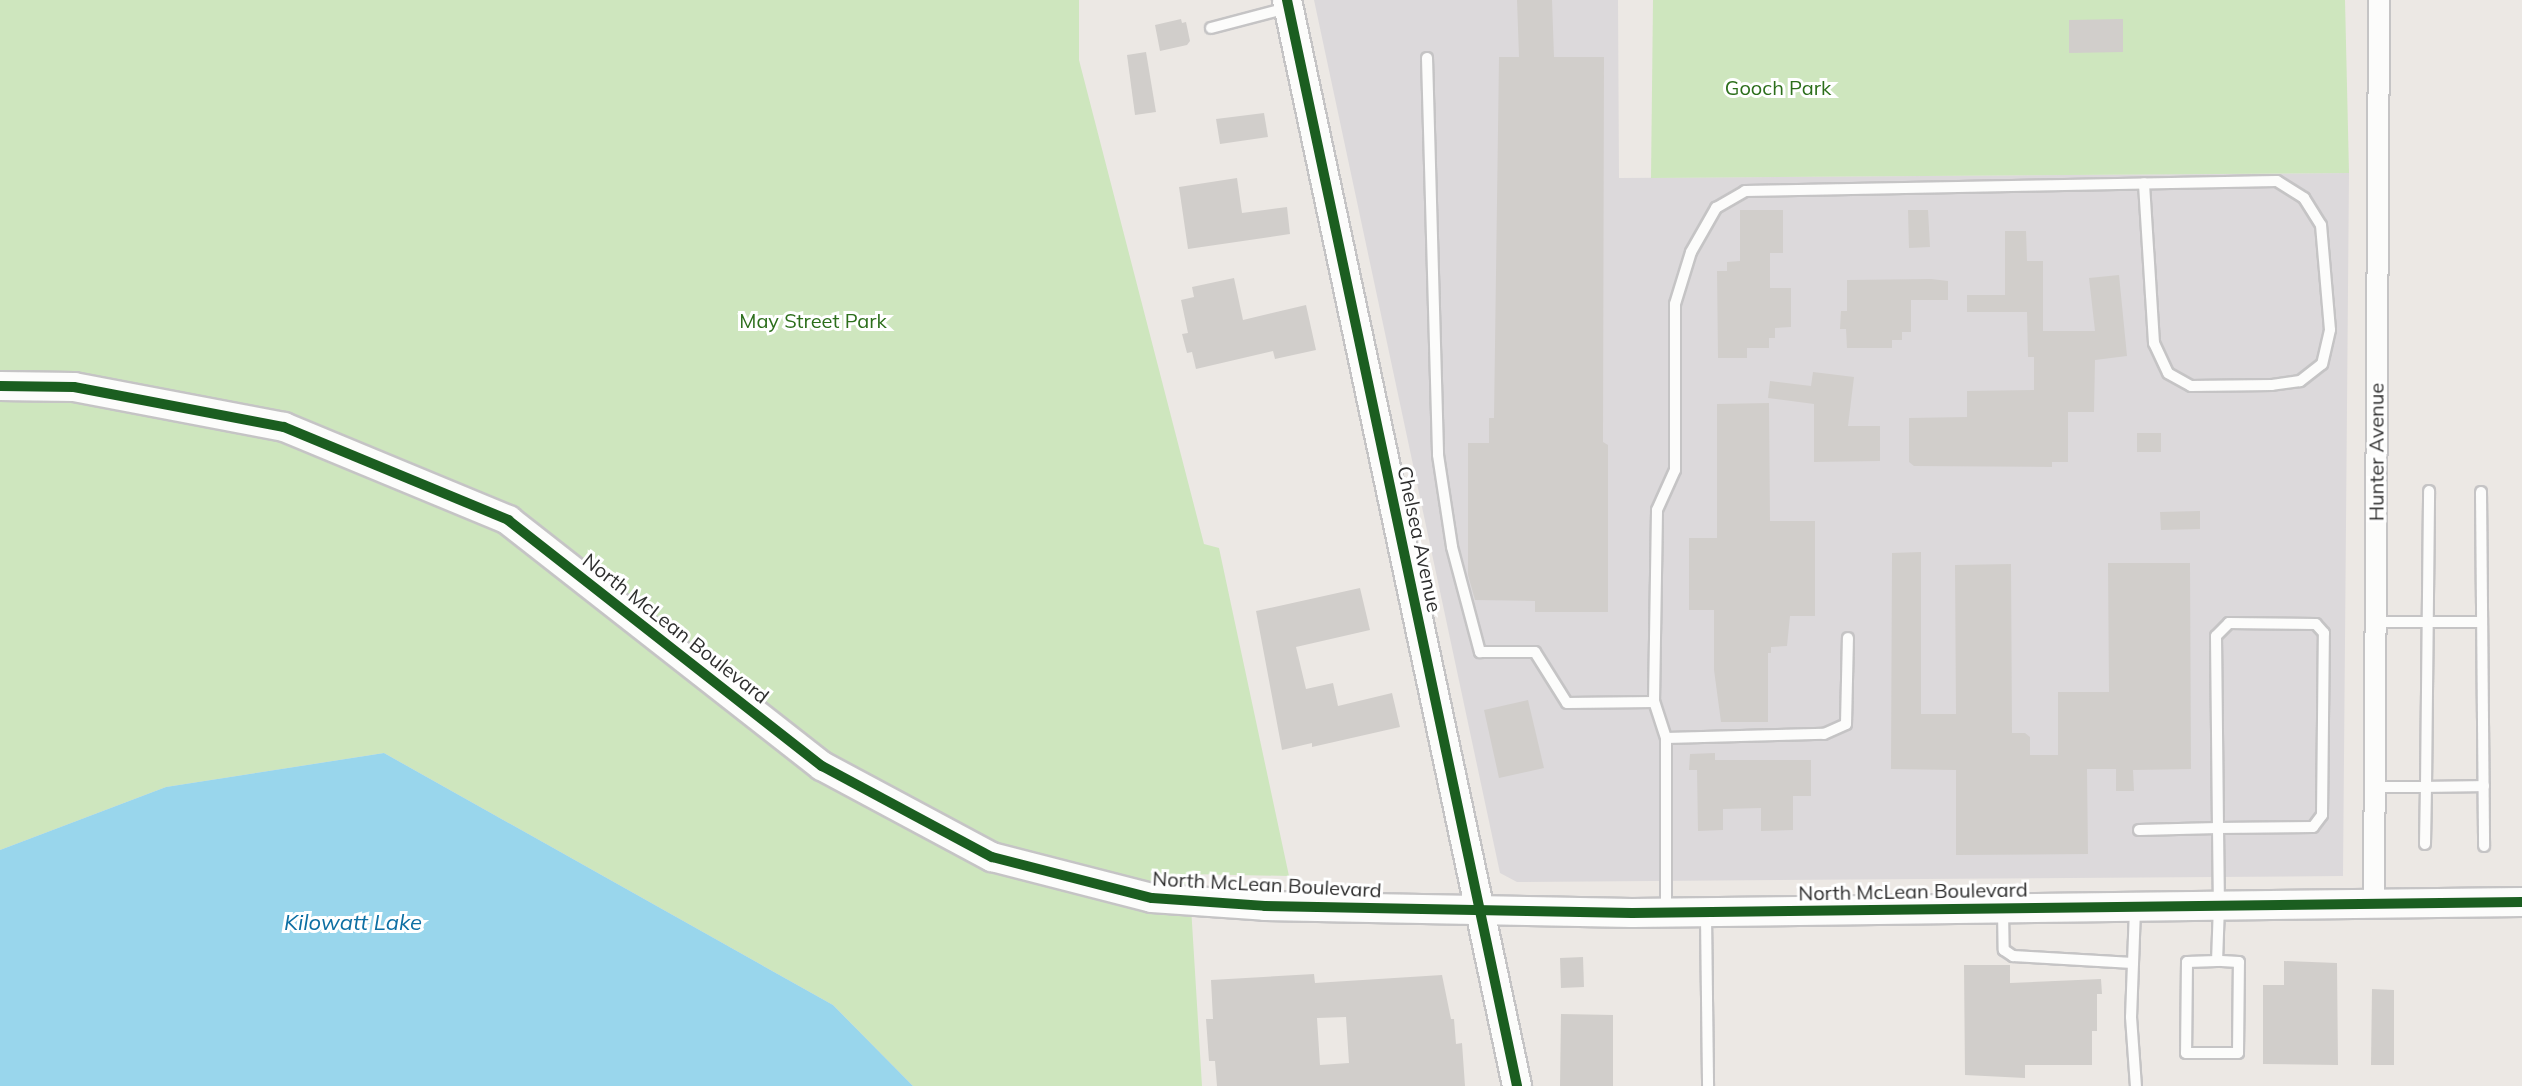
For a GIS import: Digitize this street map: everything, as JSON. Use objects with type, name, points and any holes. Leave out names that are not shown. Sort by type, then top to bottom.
[{"type":"main road","name":"Chelsea Avenue","points":[[1288,4],[1517,1086]]},
{"type":"main road","name":"North McLean Boulevard","points":[[0,386],[74,387],[284,427],[508,520],[822,766],[992,857],[1152,898],[1265,906],[1666,912],[2522,902]]},
{"type":"street","name":"Hunter Avenue","points":[[2374,904],[2379,0]]},
{"type":"lane","points":[[1211,28],[1288,4]]},
{"type":"lane","points":[[1427,58],[1438,455],[1452,547],[1480,652],[1535,652],[1567,703],[1654,702]]},
{"type":"lane","points":[[1666,912],[1666,738],[1654,702],[1657,510],[1675,470],[1675,304],[1691,252],[1716,208],[1745,191],[2144,183],[2277,181],[2304,198],[2321,225],[2330,330],[2322,364],[2300,381],[2272,385],[2191,386],[2168,373],[2154,343],[2144,183]]},
{"type":"lane","points":[[2425,844],[2429,491]]},
{"type":"lane","points":[[2481,492],[2484,846]]},
{"type":"lane","points":[[2375,622],[2481,622]]},
{"type":"lane","points":[[2139,830],[2218,828],[2313,827],[2322,815],[2324,633],[2316,624],[2229,623],[2216,636],[2218,828],[2219,905],[2217,961]]},
{"type":"lane","points":[[1666,738],[1824,734],[1846,724],[1848,638]]},
{"type":"lane","points":[[2374,787],[2484,786]]},
{"type":"lane","points":[[2135,907],[2131,1017],[2136,1086]]},
{"type":"lane","points":[[2003,908],[2004,950],[2013,956],[2133,963]]},
{"type":"lane","points":[[1706,912],[1708,1086]]},
{"type":"lane","points":[[2217,961],[2239,962],[2238,1053],[2186,1053],[2187,962],[2217,961]]},
{"type":"shaded area","points":[[1314,0],[1618,0],[1619,178],[2349,173],[2343,876],[1517,882],[1500,873]]},
{"type":"green space","name":"May Street Park","points":[[0,0],[1079,0],[1079,60],[1204,544],[1219,548],[1289,876],[1189,874],[1202,1086],[913,1086],[833,1005],[384,753],[166,787],[0,850],[0,387],[67,373],[0,372]]},
{"type":"green space","name":"Gooch Park","points":[[1653,0],[2345,0],[2349,173],[1651,178]]},
{"type":"water","name":"Kilowatt Lake","points":[[384,753],[833,1005],[913,1086],[0,1086],[0,850],[166,787]]},
{"type":"building","points":[[1517,0],[1552,0],[1554,57],[1604,57],[1603,442],[1608,445],[1608,612],[1535,612],[1535,601],[1475,600],[1468,575],[1468,443],[1489,443],[1489,418],[1494,418],[1499,57],[1519,57]]},
{"type":"building","points":[[1181,19],[1182,23],[1186,22],[1190,41],[1187,45],[1160,51],[1155,25]]},
{"type":"building","points":[[2123,19],[2123,52],[2069,53],[2069,20]]},
{"type":"building","points":[[1146,52],[1156,112],[1135,115],[1127,55]]},
{"type":"building","points":[[1264,113],[1268,137],[1220,144],[1216,119]]},
{"type":"building","points":[[1237,178],[1242,213],[1287,207],[1290,234],[1188,249],[1179,187]]},
{"type":"building","points":[[1740,210],[1783,210],[1783,253],[1770,253],[1770,288],[1791,288],[1791,327],[1775,328],[1775,338],[1769,338],[1769,348],[1747,348],[1747,358],[1718,358],[1717,271],[1727,271],[1727,262],[1740,261]]},
{"type":"building","points":[[1908,210],[1928,210],[1930,247],[1909,248]]},
{"type":"building","points":[[2005,231],[2026,231],[2027,261],[2043,261],[2043,331],[2095,331],[2089,278],[2119,275],[2127,356],[2095,360],[2094,412],[2068,412],[2068,462],[2052,462],[2052,467],[1914,466],[1909,462],[1909,418],[1967,417],[1967,391],[2034,390],[2034,357],[2028,357],[2027,312],[1967,312],[1967,295],[2005,295]]},
{"type":"building","points":[[1234,278],[1243,320],[1306,305],[1316,350],[1275,359],[1273,351],[1196,369],[1192,352],[1187,353],[1182,334],[1188,333],[1181,300],[1194,297],[1192,287]]},
{"type":"building","points":[[1847,280],[1948,281],[1948,300],[1911,300],[1911,332],[1902,332],[1902,340],[1892,340],[1892,348],[1847,348],[1846,329],[1840,329],[1841,311],[1847,311]]},
{"type":"building","points":[[1813,372],[1854,377],[1848,426],[1880,426],[1880,461],[1814,462],[1814,404],[1768,398],[1770,381],[1811,386]]},
{"type":"building","points":[[1769,403],[1770,521],[1815,521],[1815,616],[1790,616],[1787,646],[1771,647],[1771,653],[1768,653],[1768,722],[1721,722],[1714,670],[1714,610],[1689,610],[1689,538],[1717,538],[1717,404]]},
{"type":"building","points":[[2137,433],[2161,433],[2161,452],[2137,452]]},
{"type":"building","points":[[2200,511],[2200,529],[2161,530],[2160,512]]},
{"type":"building","points":[[1921,552],[1921,714],[1956,714],[1955,565],[2011,564],[2012,733],[2025,733],[2030,737],[2030,755],[2058,755],[2058,692],[2109,692],[2108,563],[2190,563],[2191,769],[2133,770],[2134,791],[2116,791],[2116,769],[2087,769],[2088,854],[1956,855],[1956,770],[1891,769],[1892,553]]},
{"type":"building","points":[[1360,588],[1370,630],[1296,647],[1306,689],[1333,683],[1338,706],[1392,693],[1400,727],[1312,747],[1312,743],[1282,750],[1256,611]]},
{"type":"building","points":[[1528,700],[1544,768],[1499,778],[1484,710]]},
{"type":"building","points":[[1715,753],[1715,760],[1811,760],[1811,796],[1793,796],[1793,830],[1761,831],[1761,808],[1723,809],[1723,830],[1698,831],[1697,770],[1689,770],[1690,754]]},
{"type":"building","points":[[1583,957],[1584,987],[1561,988],[1560,958]]},
{"type":"building","points":[[2284,961],[2337,963],[2338,1065],[2263,1064],[2263,985],[2284,985]]},
{"type":"building","points":[[1964,965],[2010,965],[2010,983],[2101,979],[2102,994],[2097,994],[2097,1031],[2092,1031],[2092,1065],[2025,1065],[2025,1078],[1965,1075]]},
{"type":"building","points":[[1314,974],[1315,983],[1442,975],[1451,1019],[1454,1019],[1456,1044],[1462,1043],[1465,1086],[1217,1086],[1215,1061],[1209,1061],[1206,1019],[1213,1019],[1211,980]],"holes":[[[1346,1017],[1349,1063],[1320,1065],[1317,1018]]]},
{"type":"building","points":[[2372,989],[2394,990],[2394,1065],[2371,1065]]},
{"type":"building","points":[[1561,1014],[1613,1015],[1613,1086],[1560,1086]]},
{"type":"cycle path","points":[[1287,0],[1517,1086]]},
{"type":"cycle path","points":[[0,386],[74,387],[284,427],[508,520],[822,766],[992,857],[1152,898],[1265,906],[1632,913],[2522,902]]}]
